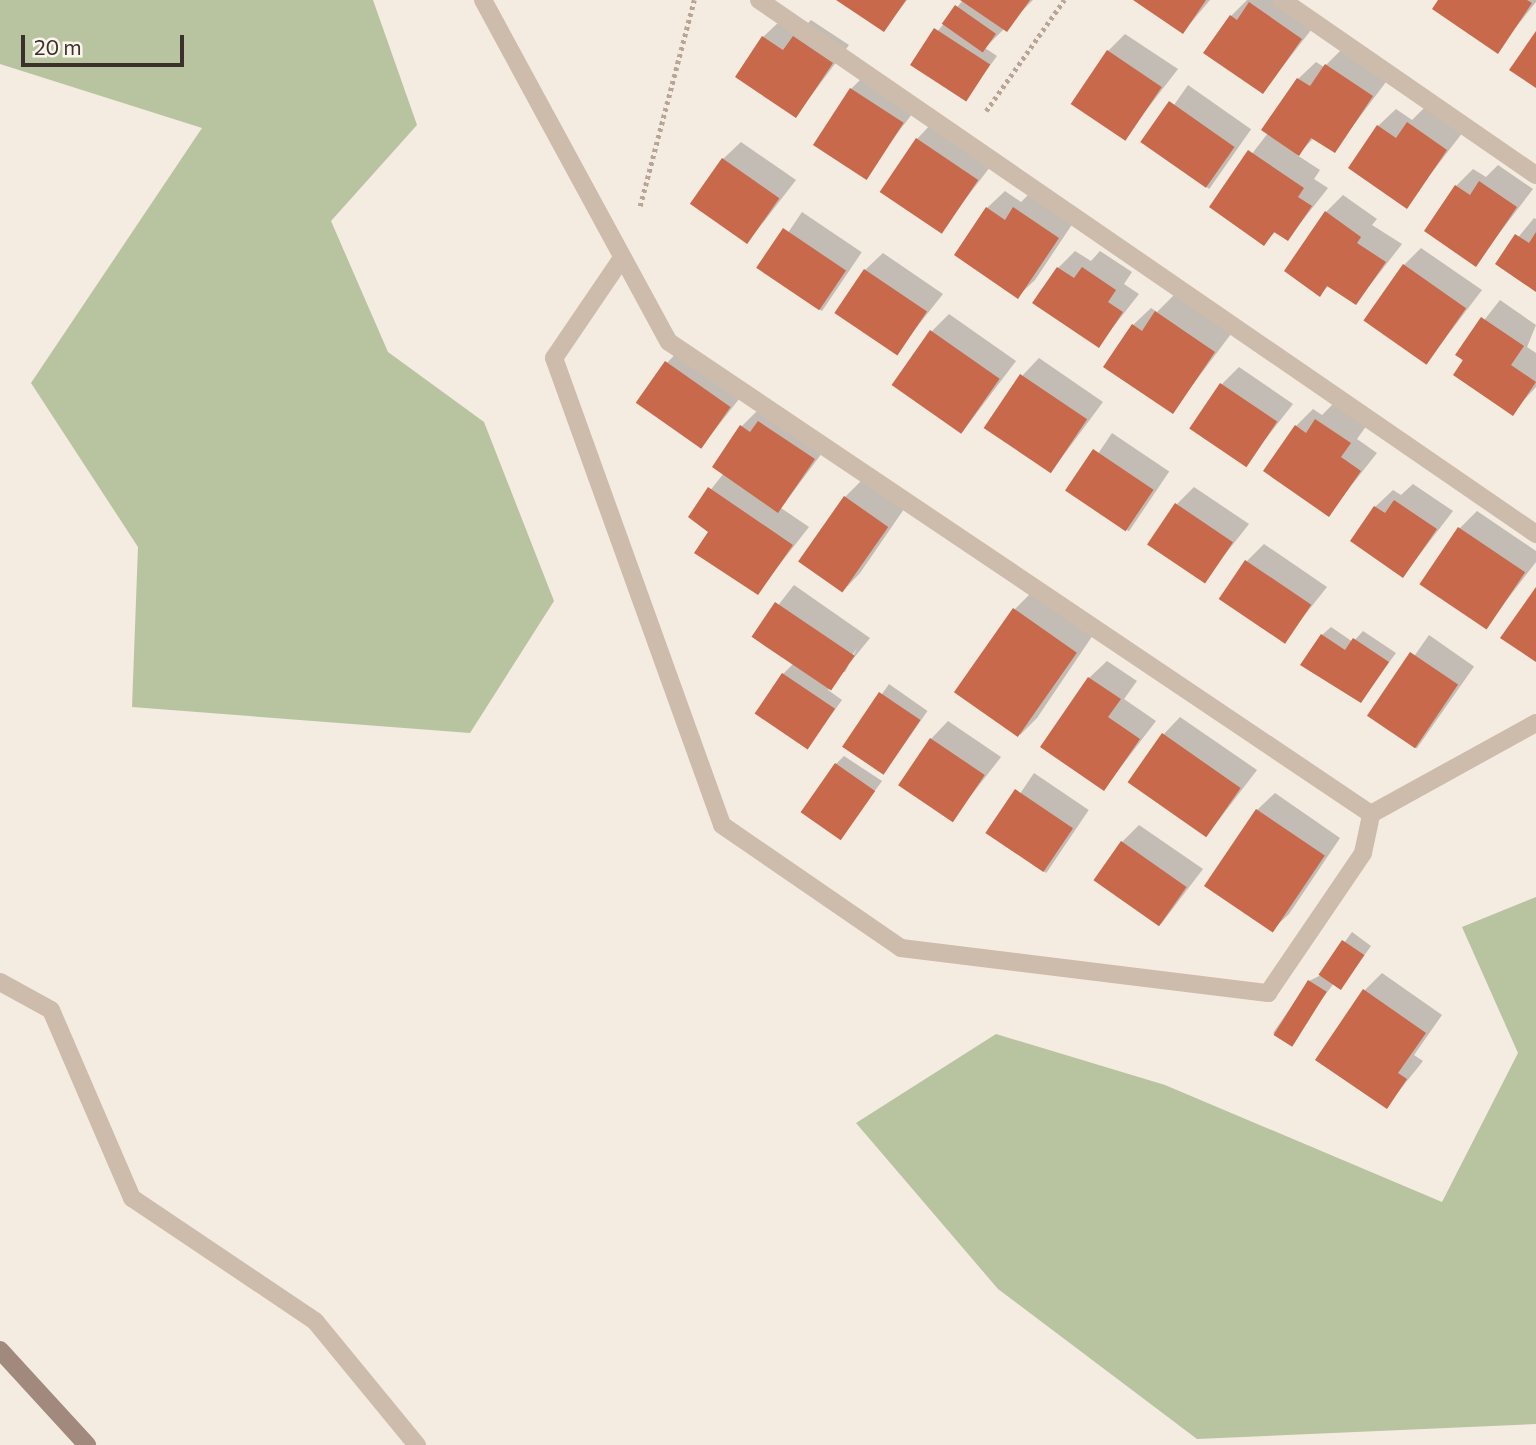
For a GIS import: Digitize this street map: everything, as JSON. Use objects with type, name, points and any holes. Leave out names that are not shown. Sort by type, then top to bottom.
[{"type":"main road","points":[[0,1350],[86,1445]]},
{"type":"street","points":[[483,0],[669,342],[1371,814]]},
{"type":"street","points":[[759,0],[1536,534]]},
{"type":"street","points":[[1282,0],[1536,175]]},
{"type":"street","points":[[622,258],[554,358],[723,825],[901,948],[1268,993],[1363,853],[1371,814],[1536,723]]},
{"type":"street","points":[[0,982],[51,1010],[132,1198],[315,1321],[417,1445]]},
{"type":"path","points":[[622,258],[636,220],[694,0]]},
{"type":"path","points":[[965,142],[1064,0]]},
{"type":"green space","points":[[0,0],[373,0],[417,125],[331,221],[388,352],[484,422],[554,601],[470,733],[132,707],[138,547],[31,383],[202,128],[0,64]]},
{"type":"green space","points":[[1536,897],[1536,1424],[1197,1439],[998,1289],[856,1123],[996,1034],[1165,1085],[1442,1202],[1518,1053],[1462,927]]},
{"type":"building","points":[[836,0],[906,0],[884,32]]},
{"type":"building","points":[[960,0],[1030,0],[1007,32]]},
{"type":"building","points":[[1133,0],[1206,0],[1183,34]]},
{"type":"building","points":[[1438,0],[1527,0],[1532,3],[1498,54],[1432,9]]},
{"type":"building","points":[[1249,2],[1302,39],[1263,94],[1203,53],[1230,15],[1237,20]]},
{"type":"building","points":[[955,5],[996,34],[983,53],[942,24]]},
{"type":"building","points":[[934,28],[990,64],[966,101],[910,65]]},
{"type":"building","points":[[1536,31],[1536,88],[1509,70]]},
{"type":"building","points":[[762,36],[783,50],[793,36],[833,63],[796,118],[735,77]]},
{"type":"building","points":[[1107,50],[1162,87],[1125,141],[1071,104]]},
{"type":"building","points":[[1325,64],[1373,96],[1335,153],[1311,138],[1299,156],[1261,130],[1297,78],[1310,86]]},
{"type":"building","points":[[850,88],[904,123],[867,180],[813,145]]},
{"type":"building","points":[[1169,101],[1235,147],[1206,188],[1140,142]]},
{"type":"building","points":[[1407,122],[1447,150],[1407,209],[1348,168],[1377,125],[1396,138]]},
{"type":"building","points":[[916,138],[978,180],[942,234],[880,192]]},
{"type":"building","points":[[1248,150],[1304,188],[1298,197],[1312,206],[1288,241],[1274,232],[1264,246],[1209,207]]},
{"type":"building","points":[[722,158],[779,198],[747,244],[690,204]]},
{"type":"building","points":[[1479,181],[1517,207],[1476,267],[1424,231],[1455,185],[1470,195]]},
{"type":"building","points":[[986,207],[1005,220],[1013,207],[1059,238],[1018,299],[954,255]]},
{"type":"building","points":[[1325,211],[1361,237],[1357,243],[1386,262],[1356,305],[1327,286],[1320,297],[1284,271]]},
{"type":"building","points":[[783,228],[846,270],[819,310],[756,268]]},
{"type":"building","points":[[1536,232],[1536,292],[1495,264],[1515,234],[1529,243]]},
{"type":"building","points":[[1403,264],[1466,308],[1426,365],[1363,321]]},
{"type":"building","points":[[1057,267],[1074,278],[1082,267],[1116,290],[1108,302],[1123,312],[1099,348],[1032,303]]},
{"type":"building","points":[[864,269],[927,311],[897,355],[834,313]]},
{"type":"building","points":[[1155,311],[1215,352],[1173,414],[1103,367],[1132,324],[1142,331]]},
{"type":"building","points":[[1481,317],[1524,346],[1511,365],[1536,382],[1513,416],[1453,375],[1463,360],[1455,355]]},
{"type":"building","points":[[930,330],[1000,379],[961,434],[892,385]]},
{"type":"building","points":[[665,361],[731,407],[701,449],[636,403]]},
{"type":"building","points":[[1020,374],[1087,419],[1051,473],[984,428]]},
{"type":"building","points":[[1220,383],[1277,422],[1246,467],[1189,429]]},
{"type":"building","points":[[1315,419],[1351,443],[1341,457],[1361,471],[1329,517],[1263,471],[1295,425],[1306,433]]},
{"type":"building","points":[[758,421],[815,459],[778,513],[712,467],[740,425],[750,432]]},
{"type":"building","points":[[1093,449],[1154,490],[1126,531],[1065,490]]},
{"type":"building","points":[[708,487],[793,545],[758,595],[694,553],[708,532],[688,517]]},
{"type":"building","points":[[844,496],[888,527],[842,593],[798,562]]},
{"type":"building","points":[[1394,500],[1437,529],[1403,578],[1350,541],[1374,506],[1385,513]]},
{"type":"building","points":[[1175,503],[1233,542],[1205,584],[1147,544]]},
{"type":"building","points":[[1458,527],[1525,572],[1487,629],[1419,584]]},
{"type":"building","points":[[1245,560],[1311,605],[1285,644],[1219,599]]},
{"type":"building","points":[[1536,587],[1536,662],[1500,638]]},
{"type":"building","points":[[775,602],[855,656],[831,691],[752,637]]},
{"type":"building","points":[[1013,608],[1077,653],[1018,737],[954,692]]},
{"type":"building","points":[[1321,634],[1345,650],[1353,638],[1389,662],[1361,703],[1300,665]]},
{"type":"building","points":[[1410,652],[1458,684],[1415,748],[1367,716]]},
{"type":"building","points":[[782,673],[835,709],[808,749],[755,714]]},
{"type":"building","points":[[1088,677],[1121,699],[1108,717],[1140,739],[1104,791],[1040,747]]},
{"type":"building","points":[[879,692],[920,720],[884,775],[842,747]]},
{"type":"building","points":[[1162,733],[1241,788],[1206,837],[1128,782]]},
{"type":"building","points":[[930,738],[985,775],[953,822],[898,785]]},
{"type":"building","points":[[835,763],[875,791],[841,840],[801,812]]},
{"type":"building","points":[[1015,789],[1073,828],[1043,872],[985,833]]},
{"type":"building","points":[[1256,809],[1325,855],[1273,933],[1204,886]]},
{"type":"building","points":[[1121,841],[1187,887],[1159,926],[1093,880]]},
{"type":"building","points":[[1342,940],[1364,955],[1341,990],[1319,975]]},
{"type":"building","points":[[1308,980],[1327,992],[1292,1047],[1274,1035]]},
{"type":"building","points":[[1363,989],[1426,1033],[1398,1073],[1407,1079],[1387,1109],[1315,1060]]}]
